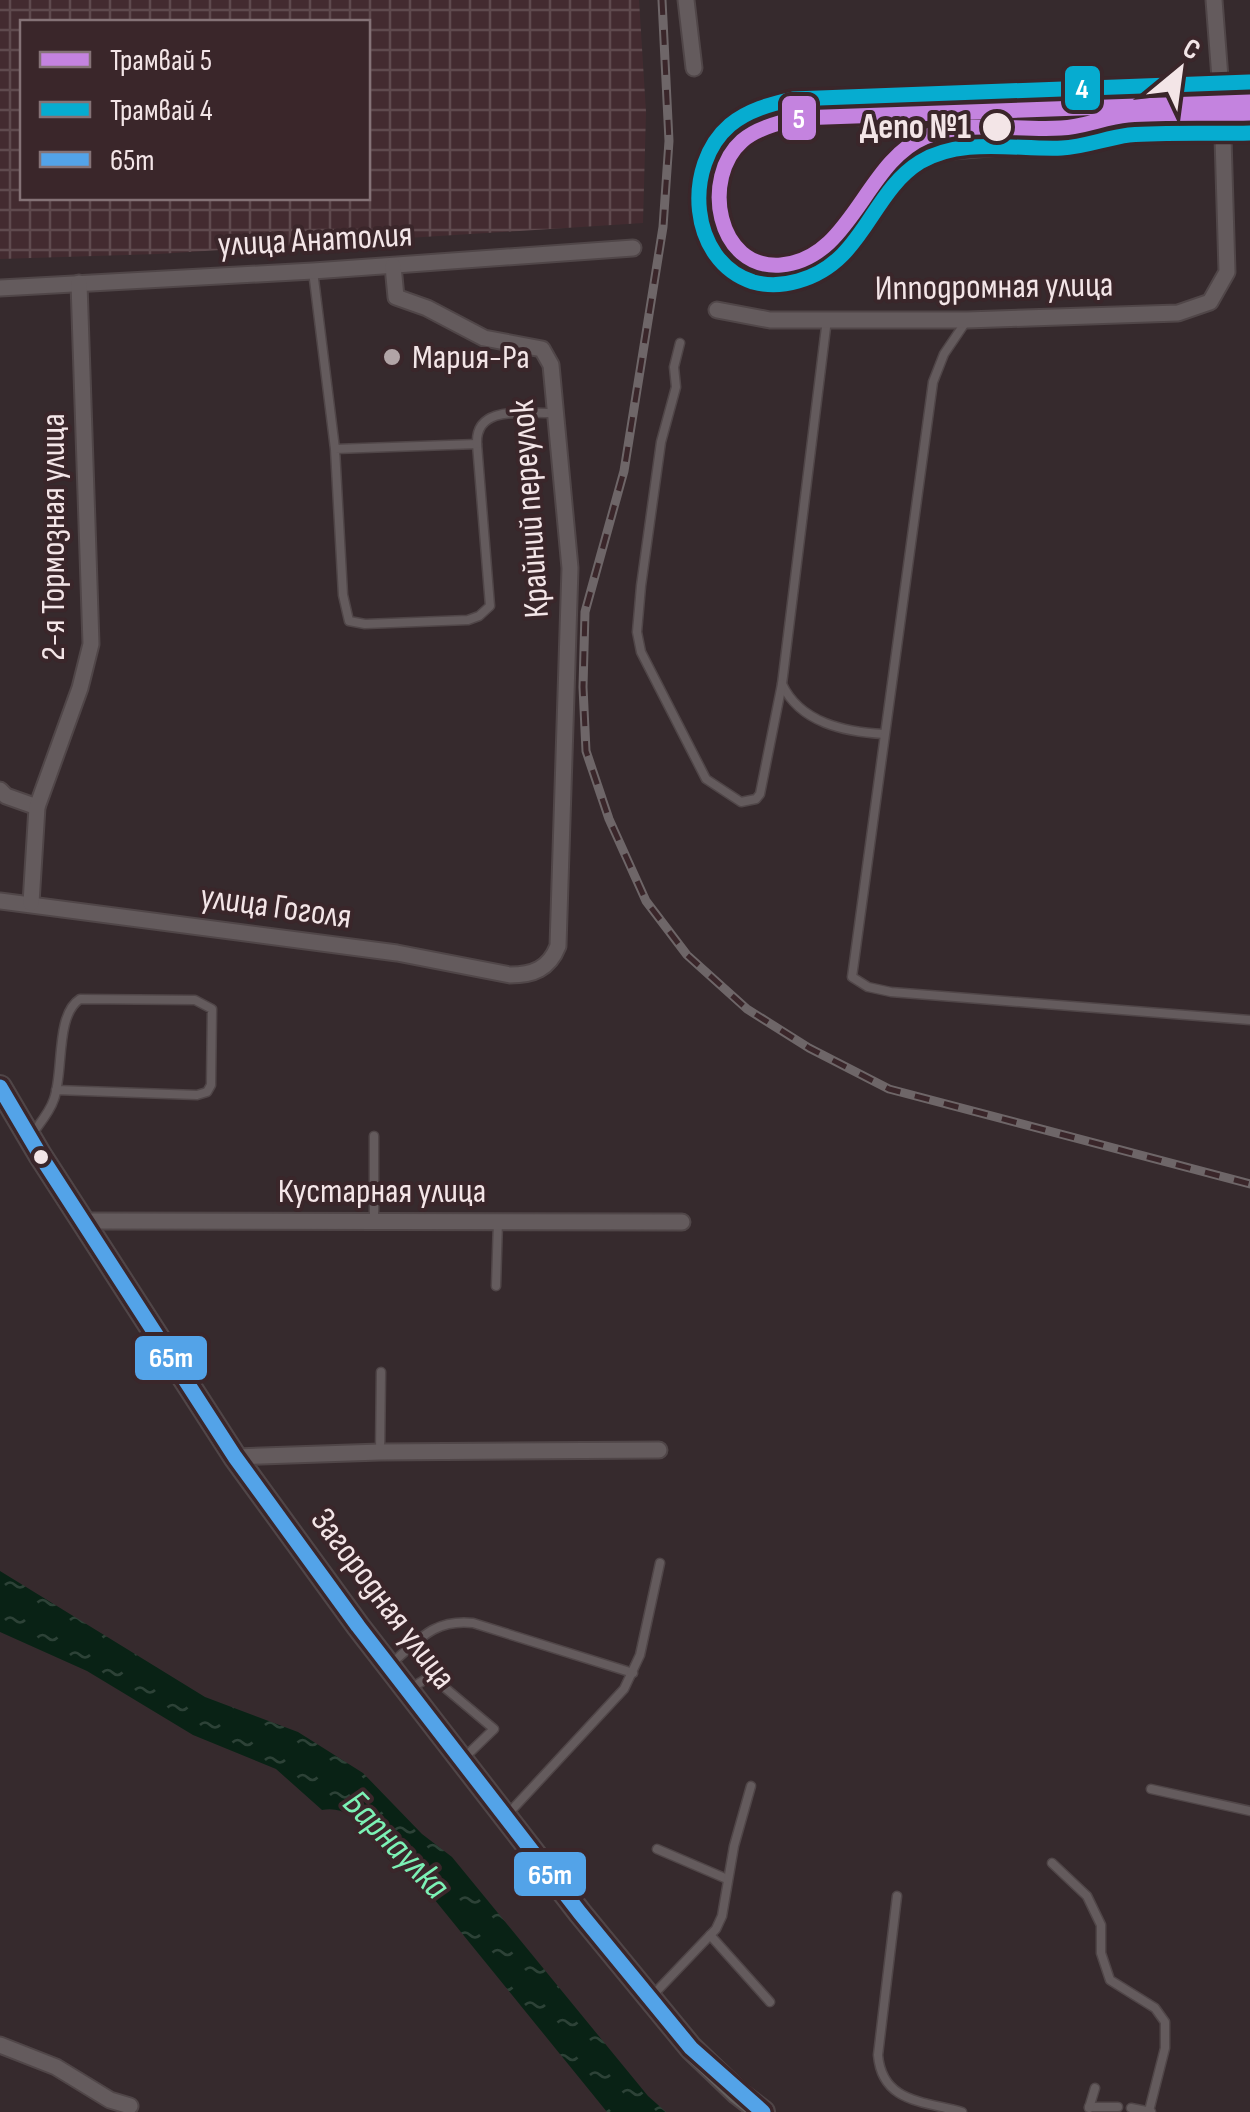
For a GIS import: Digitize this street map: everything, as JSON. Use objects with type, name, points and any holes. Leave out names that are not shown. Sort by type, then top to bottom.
[{"type":"main road","name":"Загородная улица","points":[[0,1087],[234,1458],[504,1817],[650,1998],[691,2048],[762,2112]]},
{"type":"street","points":[[686,0],[694,68]]},
{"type":"street","points":[[1214,0],[1222,128]]},
{"type":"street","name":"Ипподромная улица","points":[[718,310],[770,320],[966,320],[1178,313],[1210,302],[1227,272],[1222,128]]},
{"type":"street","name":"улица Анатолия","points":[[0,288],[313,272],[633,248]]},
{"type":"street","name":"Крайний переулок","points":[[393,266],[396,297],[427,308],[484,338],[542,349],[551,365],[570,568],[558,946],[552,960],[542,968]]},
{"type":"street","name":"2-я Тормозная улица","points":[[31,902],[37,807],[80,688],[90,644],[79,282]]},
{"type":"street","points":[[0,790],[37,807]]},
{"type":"street","name":"улица Гоголя","points":[[0,902],[31,902],[397,953],[510,975],[529,975],[542,968]]},
{"type":"street","name":"Кустарная улица","points":[[82,1221],[682,1222]]},
{"type":"street","points":[[234,1458],[380,1452],[660,1450]]},
{"type":"street","points":[[0,2045],[56,2067],[110,2100],[130,2106]]},
{"type":"lane","points":[[770,105],[1250,88]]},
{"type":"lane","points":[[952,155],[1076,145],[1131,134],[1250,126]]},
{"type":"lane","points":[[313,272],[335,449],[342,595],[349,621],[468,620],[490,606],[476,432],[480,422],[490,416],[554,413]]},
{"type":"lane","points":[[680,343],[674,367],[676,387],[661,442],[641,586],[641,652],[706,779],[741,802],[756,800],[782,684],[826,319]]},
{"type":"lane","points":[[966,320],[944,354],[933,382],[852,977],[868,987],[891,992],[1250,1020]]},
{"type":"lane","points":[[335,449],[477,444]]},
{"type":"lane","points":[[782,684],[790,702],[840,730],[884,734]]},
{"type":"lane","points":[[30,1138],[56,1090],[71,1004],[80,999],[195,1000],[212,1010],[210,1084],[206,1092],[197,1095],[56,1090]]},
{"type":"lane","points":[[374,1136],[374,1221]]},
{"type":"lane","points":[[496,1286],[498,1222]]},
{"type":"lane","points":[[380,1452],[381,1372]]},
{"type":"lane","points":[[504,1817],[613,1703],[633,1673],[660,1564]]},
{"type":"lane","points":[[389,1666],[436,1626],[451,1620],[473,1623],[633,1673]]},
{"type":"lane","points":[[407,1690],[431,1676],[494,1730],[461,1761]]},
{"type":"lane","points":[[650,1998],[710,1935],[722,1916],[727,1878],[751,1786]]},
{"type":"lane","points":[[1151,1789],[1250,1811]]},
{"type":"lane","points":[[657,1849],[727,1878]]},
{"type":"lane","points":[[1052,1863],[1087,1896],[1100,1924],[1100,1953],[1110,1980],[1156,2008],[1165,2022],[1166,2048],[1151,2112],[1132,2108]]},
{"type":"lane","points":[[897,1896],[879,2073],[892,2091],[962,2112]]},
{"type":"lane","points":[[710,1935],[770,2002]]},
{"type":"lane","points":[[1095,2088],[1089,2110],[1118,2107]]},
{"type":"shaded area","points":[[0,0],[639,0],[646,112],[643,223],[158,254],[0,259]]},
{"type":"water","name":"Барнаулка","points":[[0,1571],[205,1697],[298,1732],[363,1773],[422,1834],[452,1857],[648,2096],[666,2112],[607,2112],[417,1878],[389,1860],[354,1818],[322,1810],[276,1769],[193,1735],[87,1671],[0,1632]]},
{"type":"tram line","name":"4","points":[[1249,82],[793,99],[744,115],[715,142],[699,187],[699,211],[715,254],[731,271],[753,282],[787,283],[820,272],[838,259],[903,175],[936,154],[990,146],[1070,147],[1129,135],[1250,133]]},
{"type":"tram line","points":[[798,118],[860,108],[1044,101],[1120,107]]},
{"type":"tram line","name":"5","points":[[1250,102],[798,118],[754,133],[729,157],[719,197],[722,218],[729,237],[742,253],[759,263],[781,265],[805,259],[825,246],[887,167],[904,149],[925,137],[958,128],[1061,128],[1128,115],[1250,113]]},
{"type":"tram line","points":[[822,117],[842,125],[863,126],[996,123],[1070,112]]},
{"type":"railway","points":[[662,0],[669,141],[663,227],[624,471],[585,612],[583,687],[586,751],[609,819],[646,901],[687,955],[747,1009],[809,1048],[889,1089],[1250,1184]]},
{"type":"transit line","name":"65т","points":[[0,1087],[235,1457],[358,1626],[580,1913],[691,2048],[763,2112]]},
{"type":"place","name":"Депо №1","points":[[997,127]]},
{"type":"place","name":"Мария-Ра","points":[[392,357]]}]
